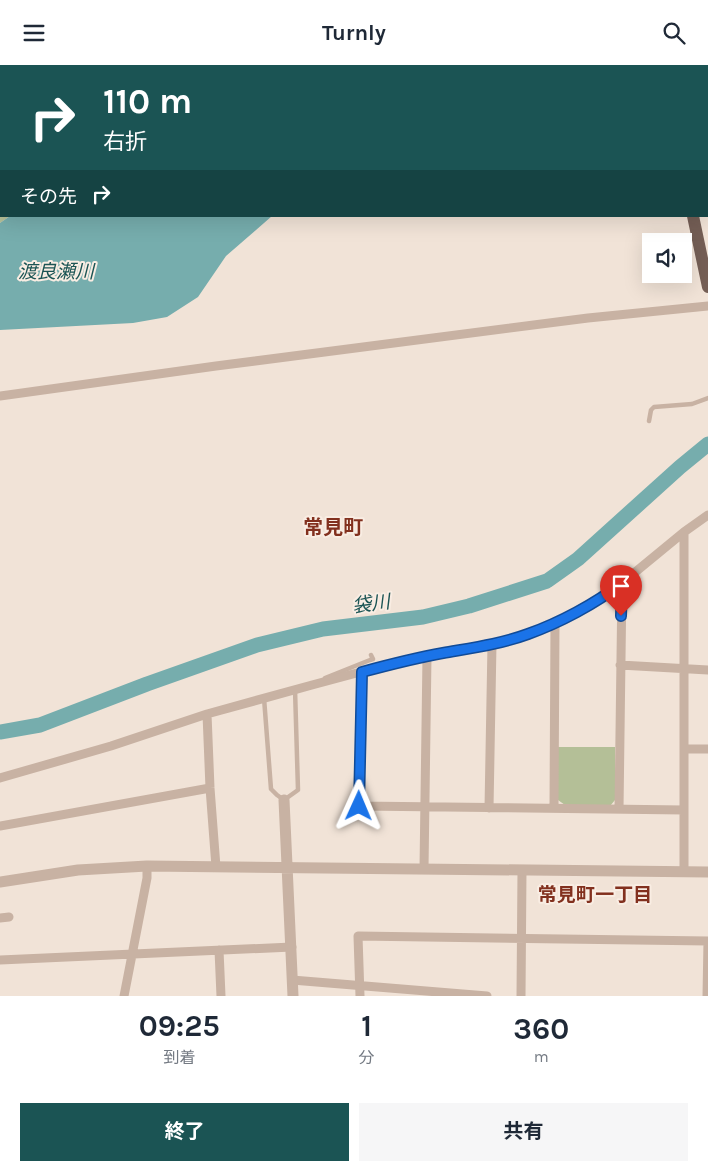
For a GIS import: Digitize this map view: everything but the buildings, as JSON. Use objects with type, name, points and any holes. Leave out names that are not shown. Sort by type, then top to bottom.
[{"type":"main road","points":[[693,217],[708,287]]},
{"type":"street","points":[[0,396],[588,318],[708,306]]},
{"type":"street","points":[[0,778],[295,689],[427,656],[492,644],[527,635],[555,623],[611,591],[708,515]]},
{"type":"street","points":[[684,532],[684,872]]},
{"type":"street","points":[[618,809],[622,583]]},
{"type":"street","points":[[554,808],[555,623]]},
{"type":"street","points":[[489,808],[492,644]]},
{"type":"street","points":[[424,869],[427,656]]},
{"type":"street","points":[[620,665],[708,670]]},
{"type":"street","points":[[362,672],[359,806],[684,810]]},
{"type":"street","points":[[208,714],[210,788],[216,867]]},
{"type":"street","points":[[684,749],[708,749]]},
{"type":"street","points":[[0,826],[210,788]]},
{"type":"street","points":[[284,800],[293,996]]},
{"type":"street","points":[[124,996],[147,878],[147,866]]},
{"type":"street","points":[[0,882],[78,870],[147,866],[708,872]]},
{"type":"street","points":[[521,996],[522,870]]},
{"type":"street","points":[[360,996],[358,936],[708,941],[707,996]]},
{"type":"street","points":[[0,960],[292,947]]},
{"type":"street","points":[[219,950],[222,996]]},
{"type":"street","points":[[292,979],[487,996]]},
{"type":"lane","points":[[649,421],[651,410],[654,407],[692,404],[708,398]]},
{"type":"lane","points":[[312,685],[330,675],[373,659],[372,655]]},
{"type":"lane","points":[[264,699],[271,789],[284,800],[298,789],[295,689]]},
{"type":"green space","points":[[0,217],[9,217],[0,223]]},
{"type":"green space","points":[[558,747],[615,747],[615,800],[610,806],[565,805],[558,800]]},
{"type":"water","name":"渡良瀬川","points":[[9,217],[271,217],[226,256],[198,297],[167,317],[133,323],[0,330],[0,223]]},
{"type":"waterway","name":"袋川","points":[[0,732],[40,725],[257,645],[323,629],[423,617],[469,606],[547,581],[578,559],[708,444]]},
{"type":"district","name":"常見町","points":[[333,527]]},
{"type":"district","name":"常見町一丁目","points":[[595,894]]},
{"type":"route","points":[[359,806],[362,672],[394,663],[492,644],[527,635],[566,617],[622,583],[621,616]]}]
